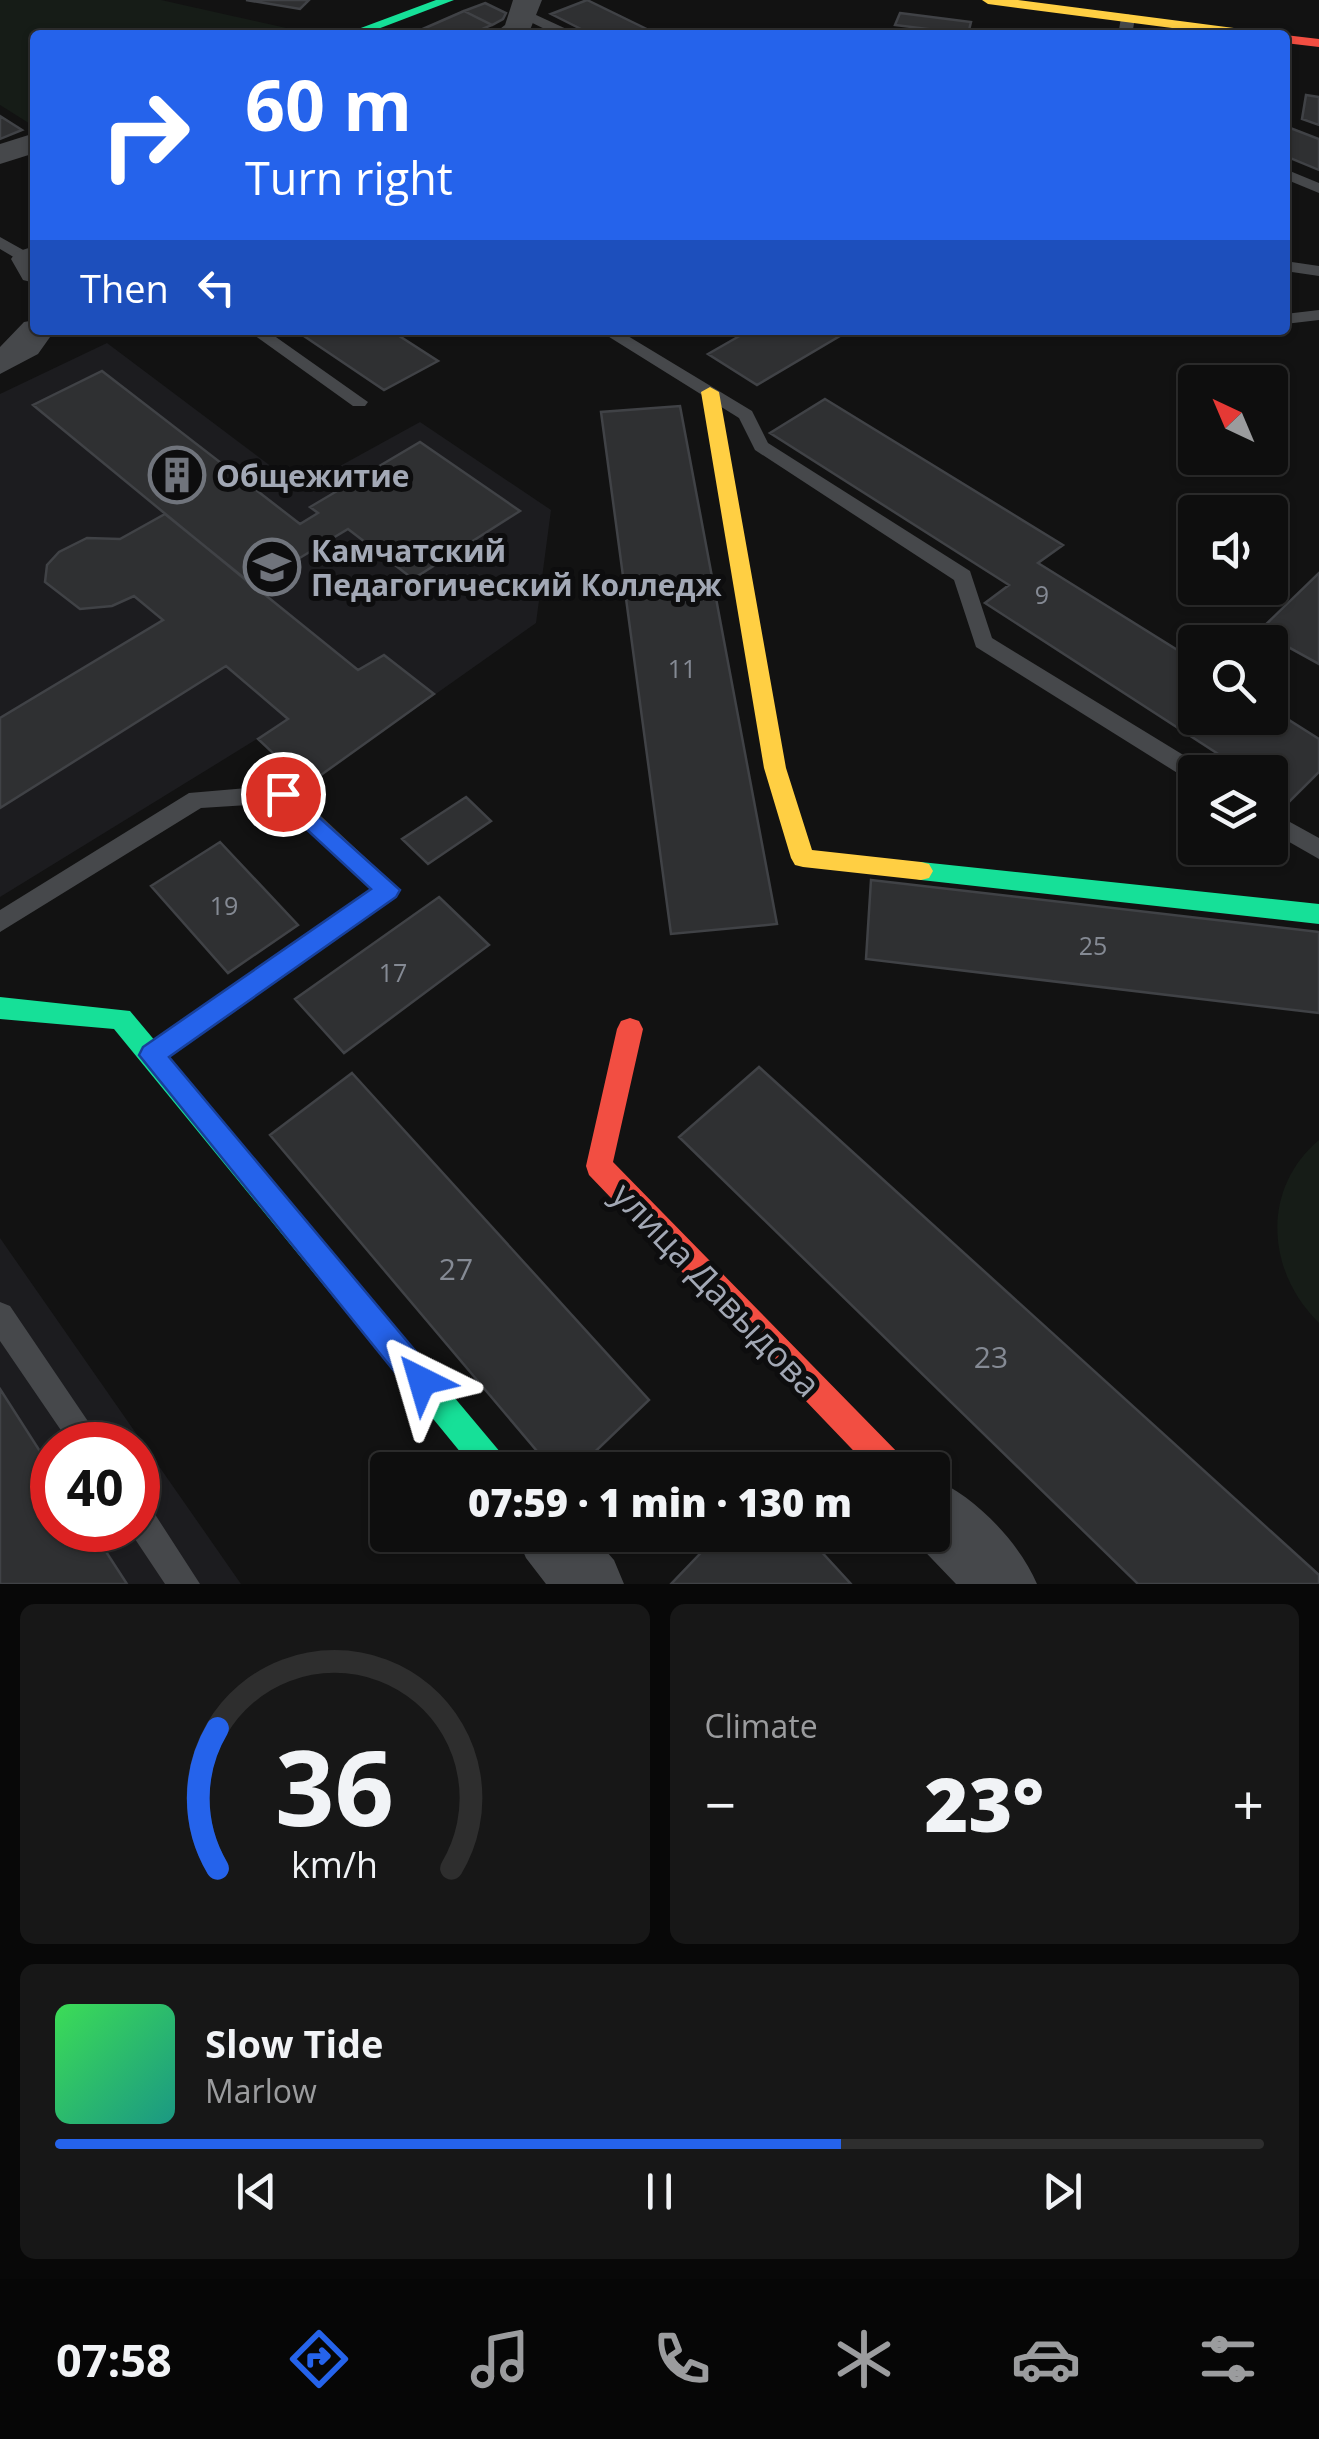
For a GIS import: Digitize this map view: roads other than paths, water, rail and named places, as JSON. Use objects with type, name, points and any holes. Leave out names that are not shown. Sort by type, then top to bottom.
[{"type":"street","points":[[362,30],[448,0]]},
{"type":"street","points":[[988,0],[1127,27],[1176,30]]},
{"type":"street","points":[[1290,40],[1319,43]]},
{"type":"street","points":[[0,155],[30,144]]},
{"type":"street","points":[[0,363],[34,335]]},
{"type":"street","points":[[710,392],[774,768],[803,858],[1319,914]]},
{"type":"street","points":[[0,1008],[122,1019],[481,1452]]},
{"type":"street","name":"улица Давыдова","points":[[630,1028],[599,1166],[876,1452]]},
{"type":"street","points":[[950,1530],[1003,1584]]},
{"type":"street","points":[[563,1552],[590,1584]]},
{"type":"lane","points":[[519,16],[555,30]]},
{"type":"lane","points":[[1290,176],[1319,188]]},
{"type":"lane","points":[[1290,267],[1319,272]]},
{"type":"lane","points":[[1290,319],[1319,316]]},
{"type":"lane","points":[[262,335],[359,402]]},
{"type":"lane","points":[[614,335],[746,415],[761,446],[963,576],[983,642],[1178,763]]},
{"type":"lane","points":[[0,922],[197,799],[283,794],[388,890],[152,1055]]},
{"type":"lane","points":[[1288,831],[1319,850]]},
{"type":"lane","points":[[0,1316],[73,1422]]},
{"type":"lane","points":[[160,1549],[184,1584]]},
{"type":"place","name":"Общежитие","points":[[177,475]]},
{"type":"place","name":"Камчатский Педагогический Колледж","points":[[272,567]]}]
